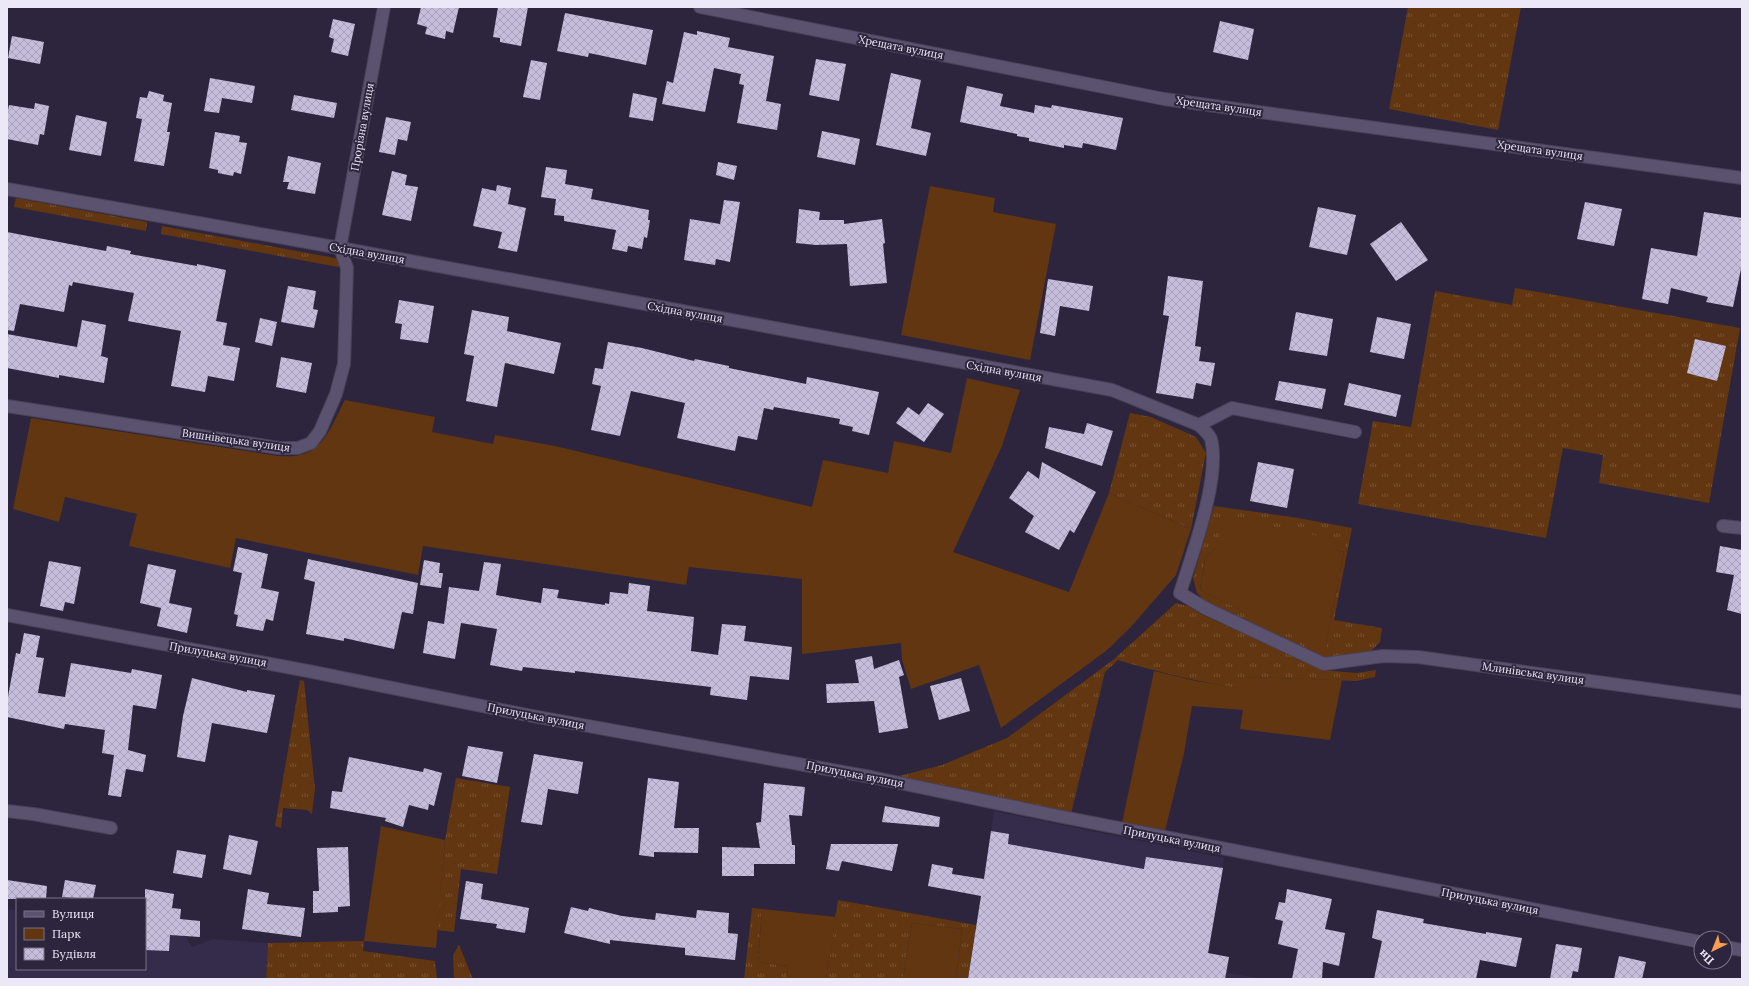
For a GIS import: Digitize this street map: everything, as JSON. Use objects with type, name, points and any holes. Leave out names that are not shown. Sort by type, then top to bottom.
[{"type":"street","name":"Прорізна вулиця","points":[[340,248],[384,7]]},
{"type":"street","name":"Хрещата вулиця","points":[[700,7],[1164,99],[1742,178]]},
{"type":"street","name":"Східна вулиця","points":[[7,189],[340,248],[1112,390],[1200,425]]},
{"type":"street","name":"Вишнівецька вулиця","points":[[7,406],[279,448],[298,448],[311,443],[320,431],[336,394],[344,364],[347,268],[340,248]]},
{"type":"street","points":[[1200,425],[1232,408],[1355,432]]},
{"type":"street","name":"Млинівська вулиця","points":[[1200,425],[1211,438],[1213,470],[1199,532],[1180,593],[1205,608],[1324,664],[1383,656],[1418,657],[1742,702]]},
{"type":"street","points":[[1723,526],[1742,528]]},
{"type":"street","name":"Прилуцька вулиця","points":[[7,616],[303,670],[527,715],[872,777],[1066,818],[1693,940]]},
{"type":"street","points":[[7,811],[33,814],[111,828]]},
{"type":"shaded area","points":[[994,811],[1224,858],[1209,953],[1229,957],[1227,973],[1266,979],[968,979]]},
{"type":"shaded area","points":[[7,910],[16,910],[16,970],[146,970],[146,925],[183,932],[192,947],[213,939],[268,943],[266,979],[7,979]]},
{"type":"green space","points":[[1408,7],[1521,7],[1498,130],[1389,109]]},
{"type":"green space","points":[[930,186],[995,198],[993,212],[1056,224],[1030,360],[901,335]]},
{"type":"green space","points":[[16,198],[147,222],[146,231],[14,207]]},
{"type":"green space","points":[[162,226],[340,259],[338,267],[161,234]]},
{"type":"green space","points":[[1515,288],[1740,328],[1709,503],[1599,483],[1603,455],[1563,448],[1546,538],[1358,504],[1373,421],[1411,427],[1435,291],[1512,305]]},
{"type":"green space","points":[[967,378],[1020,390],[1002,446],[953,552],[1069,592],[1109,493],[1191,529],[1176,575],[1130,628],[1106,651],[1001,728],[979,665],[911,689],[902,660],[901,643],[802,654],[802,579],[689,567],[686,585],[423,546],[418,575],[236,538],[230,568],[129,546],[137,514],[65,497],[59,522],[13,509],[31,418],[278,456],[292,456],[309,452],[322,441],[333,425],[345,400],[435,417],[432,432],[493,444],[495,435],[555,446],[812,507],[823,460],[888,473],[894,441],[951,453]]},
{"type":"green space","points":[[1130,413],[1151,417],[1196,437],[1206,453],[1191,529],[1109,493]]},
{"type":"green space","points":[[1214,506],[1298,518],[1352,528],[1334,620],[1382,628],[1380,642],[1370,652],[1325,658],[1206,602],[1197,593],[1193,578]],"holes":[[[1216,547],[1336,550],[1344,552],[1325,650],[1200,590],[1205,559]]]},
{"type":"green space","points":[[1225,517],[1338,540],[1336,550],[1344,552],[1325,651],[1200,590],[1205,559],[1216,547]]},
{"type":"green space","points":[[1176,603],[1188,606],[1201,614],[1322,670],[1357,673],[1376,670],[1375,677],[1356,681],[1246,677],[1246,690],[1181,677],[1118,660],[1105,672],[1071,814],[899,776],[942,765],[1007,738],[1113,660]]},
{"type":"green space","points":[[1154,671],[1196,681],[1245,689],[1246,677],[1342,680],[1330,740],[1240,729],[1243,710],[1192,706],[1184,753],[1165,831],[1122,823]]},
{"type":"green space","points":[[300,680],[304,681],[315,789],[312,814],[307,810],[283,808],[281,828],[275,826]]},
{"type":"green space","points":[[456,778],[510,787],[497,874],[461,869],[454,932],[437,930],[445,840]]},
{"type":"green space","points":[[381,826],[445,840],[436,948],[364,941]]},
{"type":"green space","points":[[838,900],[976,925],[968,979],[956,979],[962,929],[912,923],[903,979],[826,979]]},
{"type":"green space","points":[[752,908],[762,909],[758,962],[788,966],[787,979],[744,979]]},
{"type":"green space","points":[[762,909],[836,917],[826,979],[787,979],[788,966],[758,962]]},
{"type":"green space","points":[[912,923],[962,929],[956,979],[903,979]]},
{"type":"green space","points":[[364,941],[363,951],[435,961],[437,979],[266,979],[268,943]]},
{"type":"green space","points":[[459,945],[473,979],[454,979],[453,955]]},
{"type":"building","points":[[421,7],[459,7],[453,33],[446,31],[445,39],[425,34],[427,27],[417,24]]},
{"type":"building","points":[[498,7],[528,7],[521,46],[500,42],[500,38],[493,37]]},
{"type":"building","points":[[565,13],[653,30],[646,65],[589,53],[588,57],[557,51]]},
{"type":"building","points":[[333,19],[355,24],[348,56],[331,52],[334,39],[329,37]]},
{"type":"building","points":[[1220,21],[1254,29],[1248,60],[1213,52]]},
{"type":"building","points":[[697,31],[730,38],[728,47],[774,56],[766,101],[781,104],[777,130],[737,123],[744,85],[739,84],[741,74],[714,68],[705,112],[662,104],[667,81],[673,83],[684,32],[697,35]]},
{"type":"building","points":[[12,36],[44,42],[40,64],[8,58]]},
{"type":"building","points":[[816,59],[846,64],[839,101],[809,95]]},
{"type":"building","points":[[531,60],[547,63],[540,100],[523,97]]},
{"type":"building","points":[[891,73],[921,80],[911,128],[931,133],[926,156],[876,145]]},
{"type":"building","points":[[210,78],[255,86],[252,103],[222,98],[219,113],[204,111]]},
{"type":"building","points":[[967,86],[1003,94],[1000,106],[1034,113],[1035,105],[1051,108],[1052,105],[1123,118],[1116,150],[1083,143],[1082,148],[1064,145],[1064,148],[1029,141],[1029,138],[1017,136],[1017,134],[960,122]]},
{"type":"building","points":[[149,91],[164,95],[163,101],[172,103],[167,132],[170,132],[164,166],[134,161],[142,119],[136,118],[140,97],[147,98]]},
{"type":"building","points":[[633,93],[657,98],[653,121],[629,117]]},
{"type":"building","points":[[294,95],[337,103],[334,118],[291,110]]},
{"type":"building","points":[[35,103],[49,106],[44,135],[40,134],[38,145],[7,139],[7,116],[9,105],[34,109]]},
{"type":"building","points":[[76,115],[107,122],[101,156],[69,150]]},
{"type":"building","points":[[386,117],[411,122],[407,141],[398,139],[395,155],[379,152]]},
{"type":"building","points":[[822,131],[860,139],[855,165],[817,157]]},
{"type":"building","points":[[215,132],[240,136],[239,142],[247,143],[241,174],[234,172],[233,176],[218,173],[218,170],[209,168]]},
{"type":"building","points":[[288,156],[321,163],[315,194],[287,189],[289,182],[283,182]]},
{"type":"building","points":[[718,162],[737,166],[734,180],[716,175]]},
{"type":"building","points":[[546,167],[567,170],[565,184],[593,189],[591,199],[649,210],[648,220],[650,220],[647,238],[644,237],[642,249],[628,246],[627,252],[612,249],[616,230],[564,221],[564,216],[554,215],[556,199],[541,197]]},
{"type":"building","points":[[392,171],[407,175],[405,185],[418,187],[411,221],[382,215]]},
{"type":"building","points":[[497,185],[511,188],[508,204],[526,208],[517,252],[498,248],[502,232],[473,226],[482,188],[496,191]]},
{"type":"building","points":[[724,200],[740,202],[730,262],[716,259],[715,265],[684,260],[690,219],[720,224]]},
{"type":"building","points":[[1585,202],[1622,209],[1614,246],[1577,239]]},
{"type":"building","points":[[1318,207],[1356,215],[1347,255],[1309,247]]},
{"type":"building","points":[[799,209],[820,212],[819,220],[844,220],[844,224],[882,219],[887,283],[850,286],[847,244],[816,245],[796,243]]},
{"type":"building","points":[[1704,212],[1742,218],[1742,264],[1733,307],[1706,302],[1708,297],[1671,288],[1668,304],[1642,299],[1651,248],[1697,256]]},
{"type":"building","points":[[1401,222],[1428,260],[1396,281],[1370,244]]},
{"type":"building","points":[[7,232],[106,251],[107,246],[131,251],[130,254],[226,270],[216,321],[227,323],[223,345],[240,348],[234,381],[208,376],[205,392],[171,386],[181,331],[128,321],[134,293],[73,282],[72,286],[69,285],[64,312],[20,304],[14,331],[7,330]]},
{"type":"building","points":[[1168,276],[1203,281],[1195,346],[1201,347],[1199,361],[1215,363],[1211,386],[1196,383],[1193,399],[1156,393],[1169,316],[1163,315]]},
{"type":"building","points":[[1048,279],[1093,286],[1089,311],[1060,306],[1055,336],[1040,333]]},
{"type":"building","points":[[288,286],[316,291],[313,309],[318,310],[314,328],[281,322]]},
{"type":"building","points":[[399,300],[434,306],[428,343],[400,339],[402,324],[395,323]]},
{"type":"building","points":[[472,310],[509,317],[507,331],[561,343],[554,374],[505,363],[497,407],[466,401],[474,356],[464,354]]},
{"type":"building","points":[[1296,312],[1333,319],[1327,356],[1289,350]]},
{"type":"building","points":[[1377,317],[1411,324],[1404,359],[1370,352]]},
{"type":"building","points":[[260,318],[277,322],[272,346],[255,342]]},
{"type":"building","points":[[82,320],[106,325],[101,356],[108,358],[104,383],[59,375],[59,378],[7,368],[7,334],[77,347]]},
{"type":"building","points":[[1695,339],[1726,346],[1717,381],[1687,373]]},
{"type":"building","points":[[608,342],[642,348],[694,361],[695,359],[729,366],[729,368],[806,384],[807,377],[879,392],[869,435],[852,431],[853,427],[839,424],[840,419],[774,407],[773,410],[764,408],[757,440],[738,436],[735,451],[677,438],[685,403],[631,391],[620,436],[591,430],[601,386],[592,384],[595,368],[603,369]]},
{"type":"building","points":[[281,357],[312,363],[306,393],[276,387]]},
{"type":"building","points":[[1279,381],[1326,389],[1322,409],[1275,400]]},
{"type":"building","points":[[1349,383],[1401,395],[1396,417],[1344,405]]},
{"type":"building","points":[[928,403],[944,414],[924,442],[896,423],[908,407],[919,415]]},
{"type":"building","points":[[1087,423],[1113,431],[1102,466],[1045,448],[1049,427],[1084,434]]},
{"type":"building","points":[[1042,462],[1096,492],[1074,533],[1070,530],[1059,550],[1025,532],[1034,516],[1009,498],[1028,471],[1039,479]]},
{"type":"building","points":[[1258,462],[1294,469],[1287,508],[1250,501]]},
{"type":"building","points":[[1720,546],[1742,550],[1742,614],[1727,610],[1734,575],[1716,572]]},
{"type":"building","points":[[238,547],[268,554],[261,588],[279,592],[273,621],[266,619],[263,631],[236,626],[238,615],[234,614],[242,573],[233,571]]},
{"type":"building","points":[[308,559],[418,583],[413,614],[402,612],[394,649],[344,638],[344,641],[306,634],[315,582],[304,579]]},
{"type":"building","points":[[424,560],[440,563],[439,573],[443,573],[441,588],[420,585]]},
{"type":"building","points":[[49,561],[81,567],[74,604],[65,602],[63,611],[40,606]]},
{"type":"building","points":[[484,562],[501,564],[496,595],[541,603],[543,588],[559,590],[557,598],[605,605],[605,603],[609,604],[610,592],[628,594],[629,583],[650,586],[647,611],[694,617],[691,651],[718,655],[722,624],[746,626],[744,641],[792,647],[789,680],[750,676],[747,700],[710,695],[711,687],[575,671],[575,673],[523,667],[522,671],[490,665],[497,629],[461,623],[455,659],[423,653],[428,621],[444,624],[449,587],[479,591]]},
{"type":"building","points":[[148,564],[176,570],[169,603],[192,608],[187,633],[157,626],[161,608],[140,603]]},
{"type":"building","points":[[24,633],[40,636],[36,657],[44,658],[38,693],[65,697],[71,663],[131,673],[132,669],[162,675],[156,709],[133,705],[128,750],[146,755],[143,772],[126,769],[121,797],[108,795],[114,755],[102,753],[105,730],[65,724],[64,729],[7,717],[7,702],[16,653],[20,654]]},
{"type":"building","points":[[872,656],[874,669],[899,660],[904,675],[899,677],[908,728],[879,733],[874,701],[827,703],[826,684],[859,683],[855,660]]},
{"type":"building","points":[[192,678],[247,692],[247,690],[275,695],[267,733],[212,723],[205,762],[177,757],[183,716]]},
{"type":"building","points":[[961,678],[970,711],[939,720],[930,686]]},
{"type":"building","points":[[468,746],[503,752],[497,783],[462,776]]},
{"type":"building","points":[[534,754],[583,762],[578,794],[548,789],[542,825],[521,822]]},
{"type":"building","points":[[349,757],[423,772],[424,768],[442,773],[434,806],[429,804],[428,810],[409,805],[403,827],[385,821],[386,818],[330,808],[332,791],[342,792]]},
{"type":"building","points":[[648,778],[679,782],[674,828],[699,828],[698,853],[654,852],[654,857],[639,855]]},
{"type":"building","points":[[764,783],[805,787],[802,816],[789,815],[792,845],[795,845],[795,864],[754,864],[754,876],[722,876],[722,847],[760,848],[756,823],[761,822]]},
{"type":"building","points":[[885,806],[940,817],[939,827],[882,822]]},
{"type":"building","points":[[991,831],[1009,834],[1008,844],[1144,869],[1146,857],[1223,868],[1208,953],[1229,957],[1225,979],[968,979],[981,896],[928,886],[932,864],[953,868],[952,874],[984,879]]},
{"type":"building","points":[[229,835],[258,841],[251,875],[223,869]]},
{"type":"building","points":[[831,844],[898,844],[892,871],[842,861],[839,871],[826,869]]},
{"type":"building","points":[[348,847],[350,906],[338,907],[338,912],[313,913],[313,891],[319,891],[317,848]]},
{"type":"building","points":[[177,850],[206,855],[202,878],[173,873]]},
{"type":"building","points":[[7,880],[47,886],[46,898],[7,899]]},
{"type":"building","points":[[65,880],[96,885],[93,898],[62,897]]},
{"type":"building","points":[[466,881],[483,884],[481,899],[529,908],[525,933],[496,928],[497,924],[460,919]]},
{"type":"building","points":[[145,889],[174,894],[172,908],[181,909],[180,919],[200,921],[200,937],[170,935],[169,951],[146,950]]},
{"type":"building","points":[[248,889],[269,893],[267,904],[305,908],[301,937],[242,929]]},
{"type":"building","points":[[1287,889],[1332,899],[1325,929],[1345,933],[1339,966],[1323,962],[1322,979],[1292,979],[1298,949],[1278,944],[1283,921],[1275,919],[1279,902],[1285,903]]},
{"type":"building","points":[[571,907],[588,911],[589,908],[622,916],[655,920],[656,913],[696,918],[697,910],[729,913],[728,933],[738,934],[735,960],[685,955],[685,948],[610,940],[610,944],[564,933]]},
{"type":"building","points":[[1377,910],[1424,919],[1423,923],[1486,934],[1486,932],[1522,938],[1516,967],[1480,960],[1476,979],[1374,979],[1382,941],[1372,938]]},
{"type":"building","points":[[1556,944],[1582,948],[1578,972],[1573,971],[1571,979],[1550,979]]},
{"type":"building","points":[[1619,956],[1646,962],[1642,979],[1614,979]]}]
